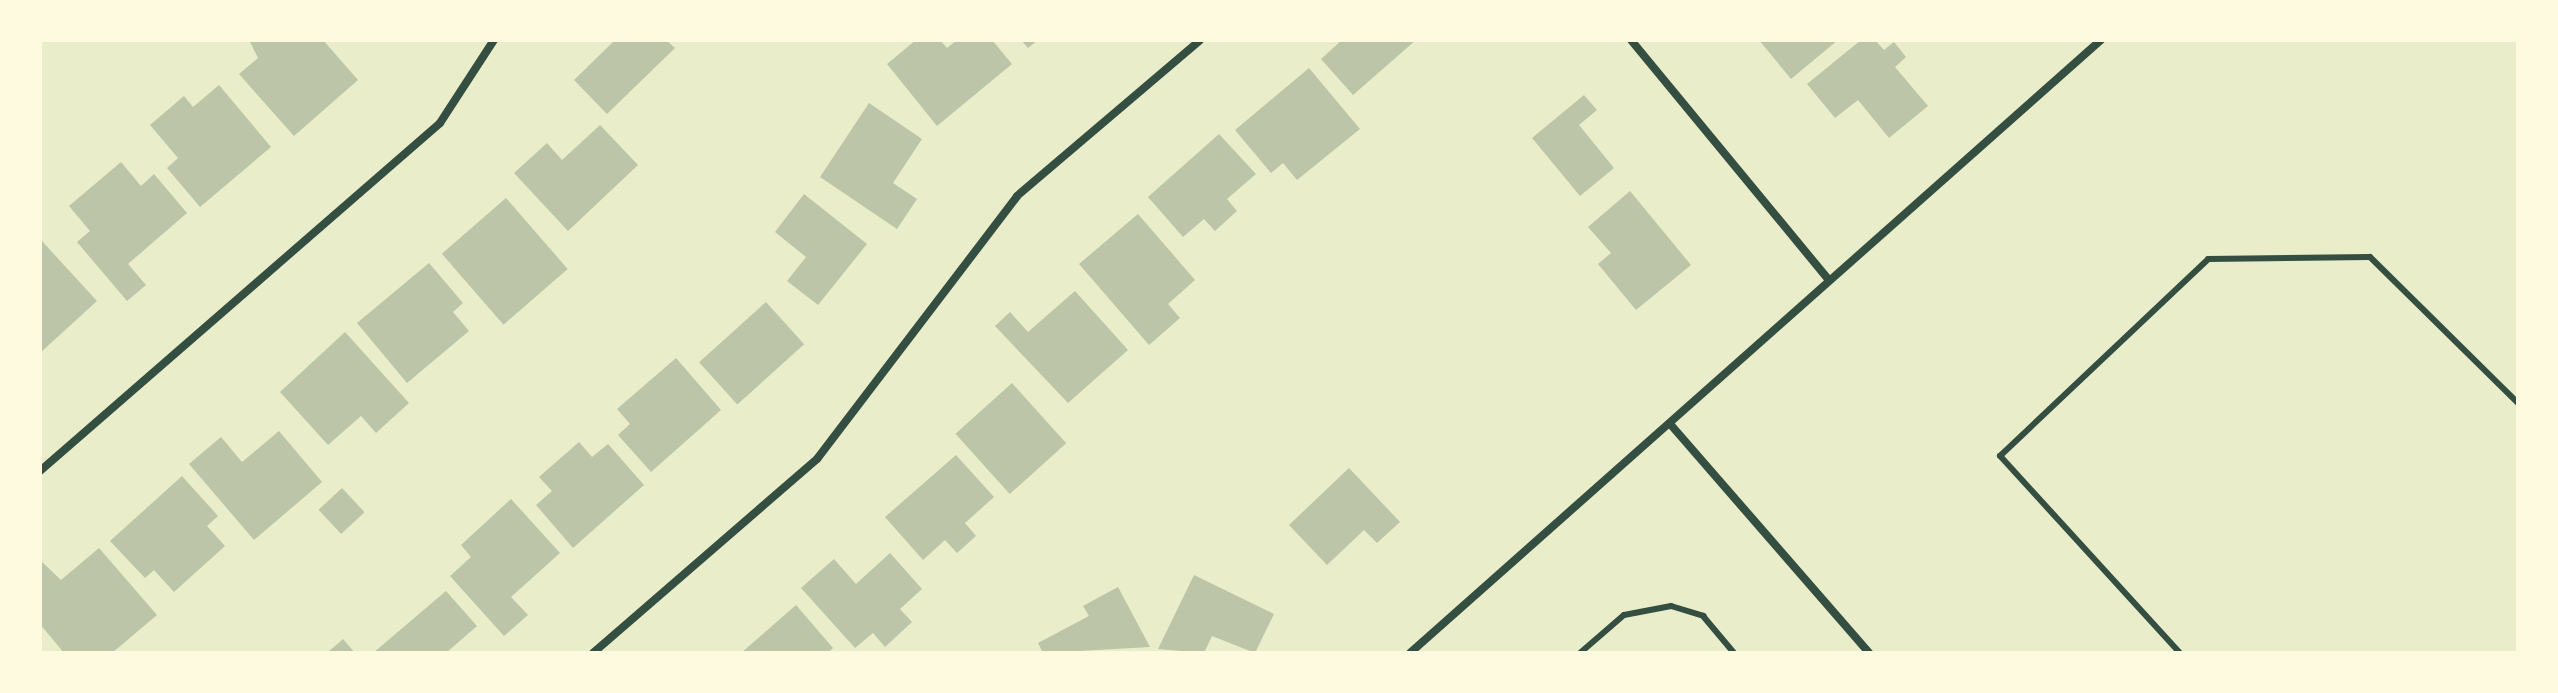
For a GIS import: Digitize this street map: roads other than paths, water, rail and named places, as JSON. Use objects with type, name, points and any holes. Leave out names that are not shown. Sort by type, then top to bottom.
[{"type":"street","points":[[40,471],[440,123],[494,40]]},
{"type":"street","points":[[593,653],[817,459],[1017,196],[1200,40]]},
{"type":"street","points":[[1631,40],[1827,278]]},
{"type":"street","points":[[1410,653],[1671,425],[1711,380],[2101,40]]},
{"type":"street","points":[[1671,425],[1869,653]]},
{"type":"lane","points":[[2180,653],[2000,456],[2208,259],[2370,257],[2518,403]]},
{"type":"lane","points":[[1580,653],[1624,615],[1671,606],[1703,616],[1734,653]]}]
